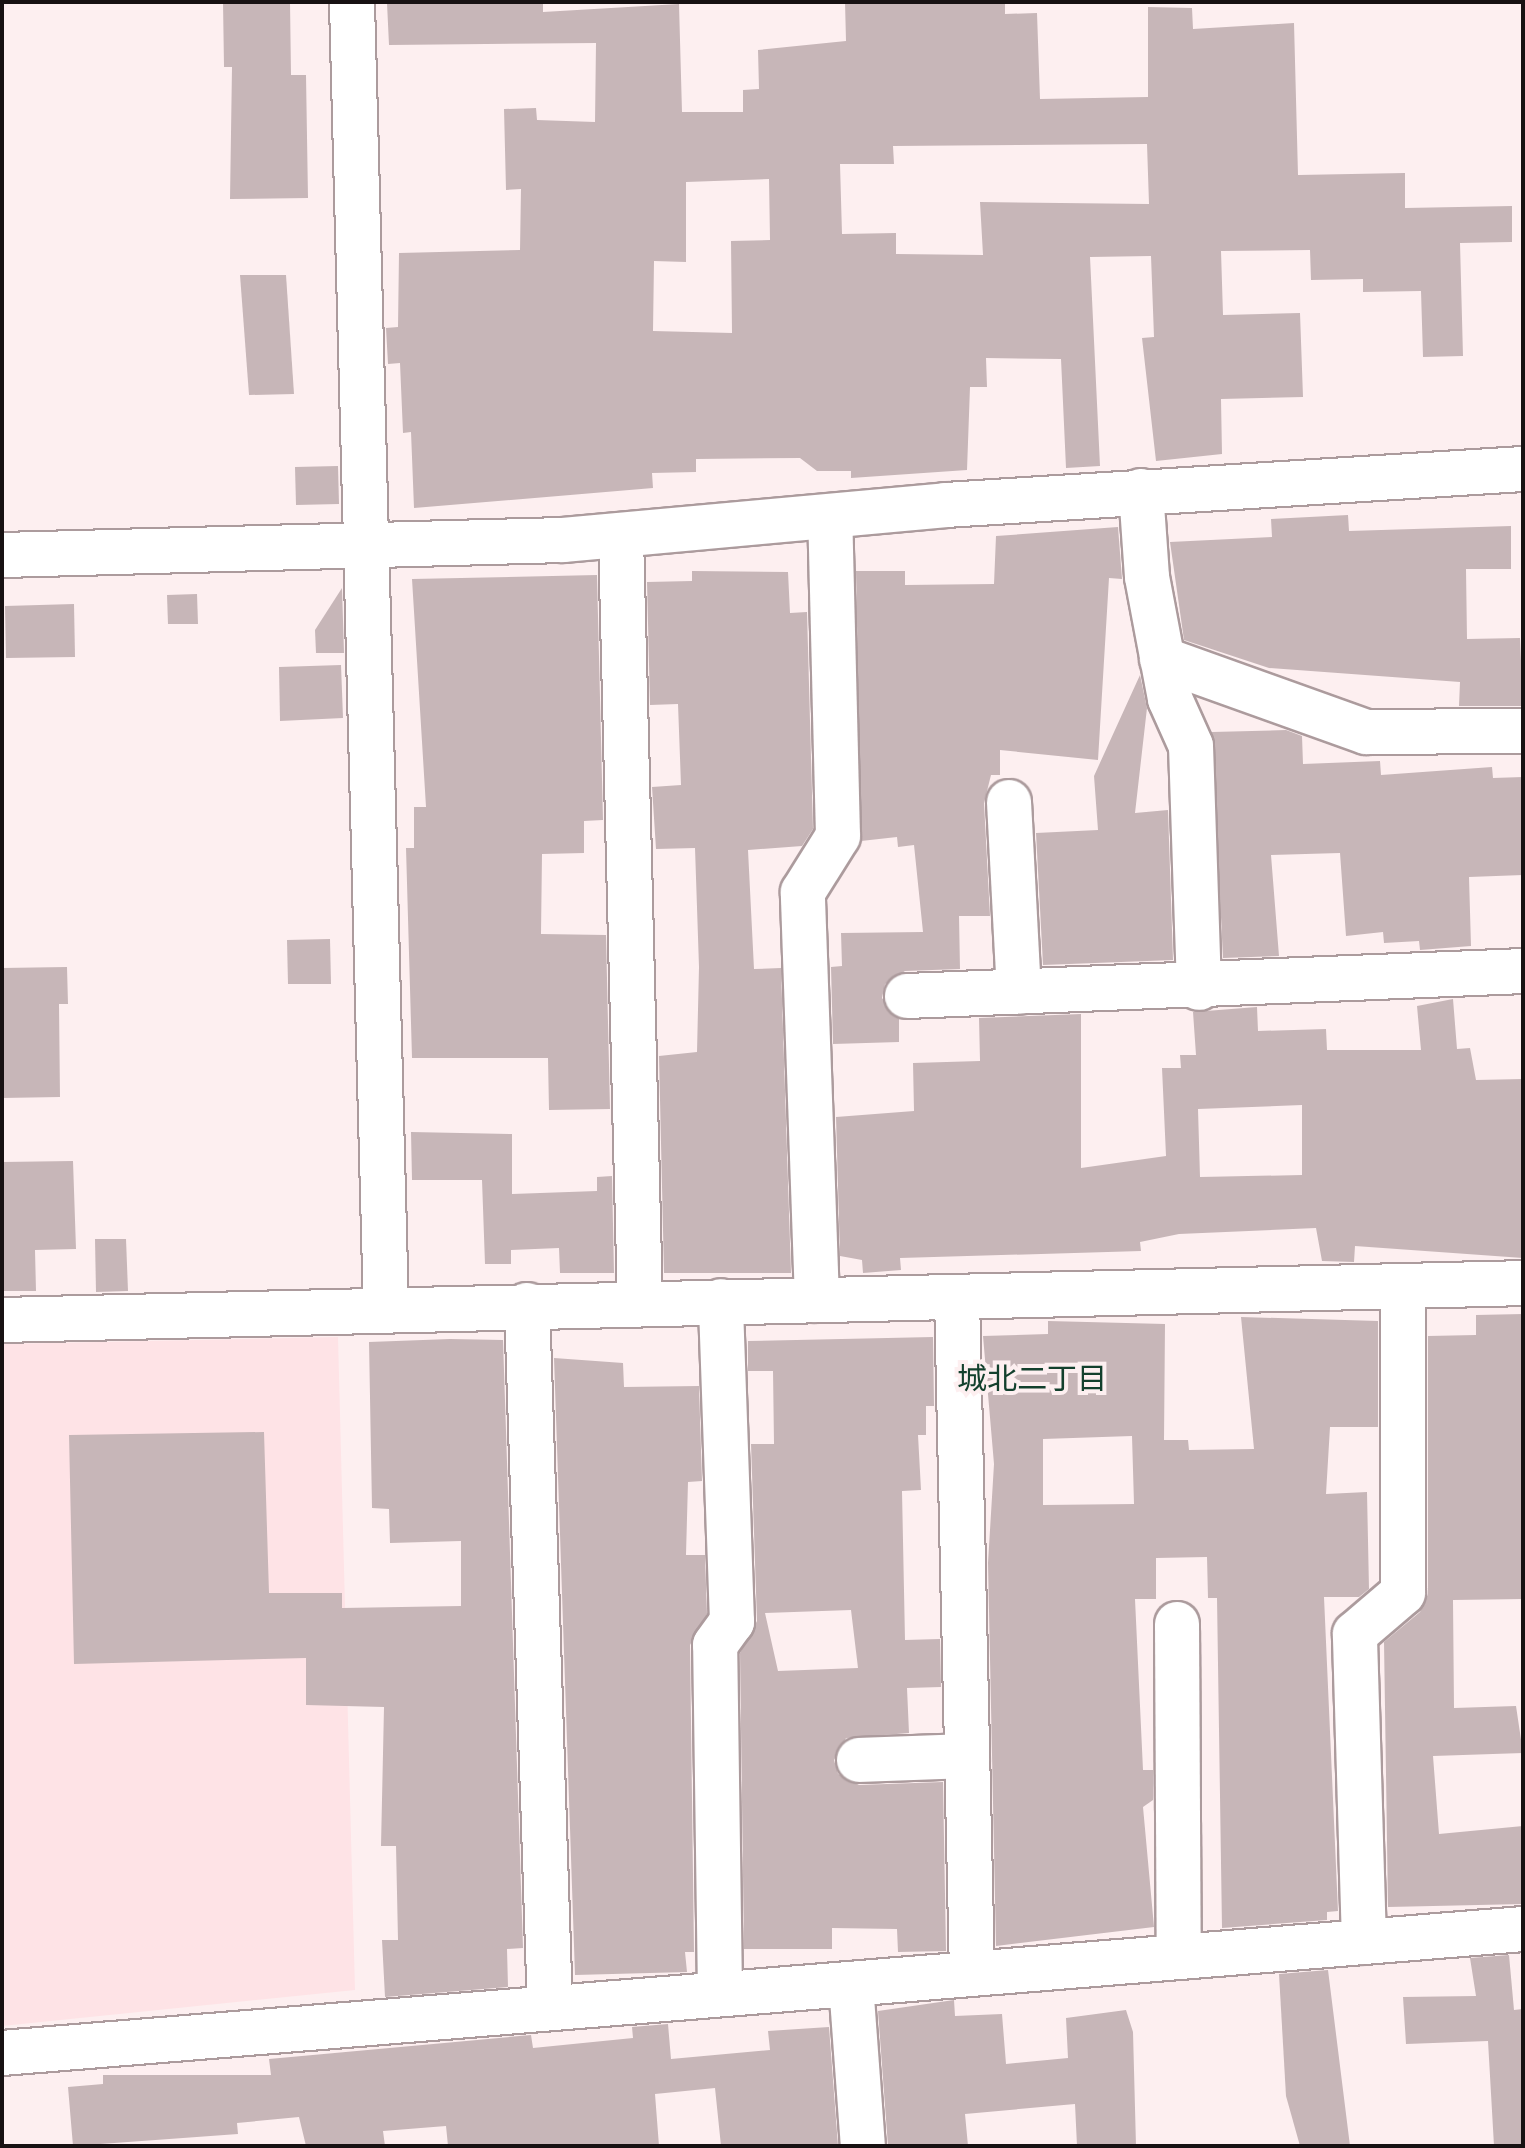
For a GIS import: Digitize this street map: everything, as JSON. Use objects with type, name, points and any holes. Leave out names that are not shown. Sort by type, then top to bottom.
[{"type":"street","points":[[352,2],[370,545],[386,1307]]},
{"type":"street","points":[[2,555],[621,537],[1141,491],[1523,469]]},
{"type":"street","points":[[1141,491],[1162,659],[1191,746],[1199,988]]},
{"type":"street","points":[[817,1300],[803,892],[838,836],[830,517]]},
{"type":"street","points":[[621,537],[640,1303]]},
{"type":"street","points":[[1162,659],[1366,732],[1523,731]]},
{"type":"street","points":[[1009,802],[1019,992]]},
{"type":"street","points":[[907,996],[1199,988],[1523,971]]},
{"type":"street","points":[[2,1320],[386,1307],[1403,1290],[1523,1283]]},
{"type":"street","points":[[1364,1942],[1355,1634],[1403,1593],[1403,1290]]},
{"type":"street","points":[[957,1297],[972,1974]]},
{"type":"street","points":[[720,1993],[715,1645],[732,1622],[721,1301]]},
{"type":"street","points":[[527,1305],[550,2008]]},
{"type":"street","points":[[1177,1624],[1179,1957]]},
{"type":"street","points":[[859,1760],[967,1756]]},
{"type":"street","points":[[2,2053],[1523,1929]]},
{"type":"street","points":[[851,1984],[863,2146]]},
{"type":"shaded area","points":[[338,1337],[355,1990],[2,2026],[2,1344]]},
{"type":"building","points":[[223,2],[290,2],[291,75],[306,75],[308,198],[230,199],[232,67],[224,67]]},
{"type":"building","points":[[845,2],[1005,2],[1005,14],[1037,13],[1040,99],[1148,97],[1148,7],[1192,8],[1193,29],[1294,23],[1298,175],[1405,173],[1405,208],[1512,206],[1512,242],[1460,243],[1463,356],[1423,357],[1421,291],[1363,292],[1363,279],[1311,280],[1310,250],[1221,251],[1223,315],[1300,313],[1303,397],[1221,399],[1222,454],[1156,461],[1142,338],[1154,337],[1151,256],[1090,257],[1100,466],[1066,468],[1061,359],[986,358],[987,387],[970,387],[967,470],[851,478],[851,471],[817,471],[800,458],[696,459],[696,472],[652,473],[653,488],[414,508],[411,432],[403,433],[400,363],[388,364],[386,328],[398,327],[399,253],[520,250],[521,189],[506,190],[504,109],[536,108],[537,120],[595,122],[596,43],[389,45],[387,3],[543,3],[543,12],[679,4],[682,112],[743,112],[743,90],[759,89],[758,50],[846,41]],"holes":[[[1147,144],[1149,204],[980,202],[983,255],[896,254],[896,233],[842,234],[840,164],[894,164],[893,146]],[[769,179],[770,240],[731,241],[732,333],[653,331],[654,261],[686,262],[686,182]]]},
{"type":"building","points":[[240,275],[286,275],[294,394],[249,395]]},
{"type":"building","points":[[338,466],[339,504],[296,505],[295,467]]},
{"type":"building","points":[[1348,515],[1349,531],[1511,526],[1511,569],[1466,569],[1467,639],[1520,638],[1523,706],[1459,706],[1460,682],[1269,668],[1184,640],[1170,542],[1272,537],[1271,519]]},
{"type":"building","points":[[1118,527],[1122,579],[1109,578],[1098,760],[1000,750],[1000,775],[991,775],[984,803],[990,916],[959,916],[960,969],[905,971],[885,984],[882,998],[899,1019],[899,1042],[833,1044],[831,967],[842,966],[841,933],[923,932],[914,845],[898,847],[897,837],[861,841],[856,571],[905,571],[905,585],[994,584],[996,536]]},
{"type":"building","points":[[692,571],[788,572],[790,613],[807,612],[813,829],[802,846],[748,850],[754,969],[781,968],[791,1273],[664,1273],[659,1056],[697,1052],[699,967],[695,848],[656,849],[652,787],[681,785],[678,704],[650,705],[647,582],[692,581]]},
{"type":"building","points":[[597,575],[603,820],[584,821],[584,853],[542,854],[541,934],[606,935],[610,1109],[549,1110],[548,1058],[412,1058],[406,848],[414,848],[414,807],[426,807],[412,579]]},
{"type":"building","points":[[342,588],[344,653],[316,653],[315,630]]},
{"type":"building","points":[[197,594],[198,624],[168,624],[167,595]]},
{"type":"building","points":[[74,604],[75,657],[6,658],[5,606]]},
{"type":"building","points":[[341,665],[343,718],[280,721],[279,667]]},
{"type":"building","points":[[1140,675],[1147,708],[1135,813],[1168,810],[1173,960],[1043,965],[1036,833],[1098,830],[1094,776]]},
{"type":"building","points":[[1286,730],[1302,736],[1303,764],[1380,761],[1381,775],[1492,767],[1493,778],[1523,777],[1523,875],[1469,877],[1471,946],[1420,950],[1419,941],[1384,943],[1383,932],[1346,936],[1340,853],[1271,855],[1279,956],[1223,958],[1212,732]]},
{"type":"building","points":[[330,939],[331,984],[288,984],[287,940]]},
{"type":"building","points":[[67,967],[68,1004],[59,1004],[60,1097],[2,1098],[2,968]]},
{"type":"building","points":[[1453,999],[1457,1049],[1470,1048],[1476,1080],[1523,1079],[1523,1258],[1355,1246],[1354,1262],[1322,1261],[1316,1228],[1179,1234],[1140,1242],[1141,1251],[900,1258],[901,1270],[863,1273],[862,1260],[840,1256],[836,1117],[914,1111],[913,1063],[980,1061],[979,1018],[1081,1014],[1081,1168],[1166,1156],[1162,1068],[1181,1068],[1180,1055],[1196,1055],[1193,1012],[1257,1007],[1258,1031],[1326,1029],[1327,1050],[1421,1050],[1417,1006]],"holes":[[[1302,1105],[1302,1175],[1200,1177],[1198,1109]]]},
{"type":"building","points":[[411,1132],[512,1134],[512,1194],[597,1191],[597,1177],[612,1176],[614,1273],[560,1273],[559,1248],[511,1250],[511,1264],[485,1264],[482,1180],[412,1180]]},
{"type":"building","points":[[73,1161],[76,1249],[35,1250],[36,1291],[2,1291],[2,1162]]},
{"type":"building","points":[[95,1239],[126,1239],[128,1291],[96,1292]]},
{"type":"building","points":[[1523,1314],[1523,1599],[1453,1600],[1454,1708],[1516,1706],[1523,1753],[1433,1756],[1439,1834],[1523,1826],[1523,1904],[1388,1907],[1384,1642],[1420,1612],[1428,1594],[1428,1336],[1476,1335],[1476,1315]]},
{"type":"building","points":[[1241,1317],[1378,1321],[1378,1427],[1330,1427],[1326,1494],[1367,1492],[1369,1589],[1359,1597],[1324,1597],[1338,1911],[1327,1912],[1327,1920],[1222,1928],[1217,1598],[1208,1598],[1207,1557],[1156,1558],[1156,1599],[1135,1599],[1143,1770],[1153,1770],[1153,1800],[1143,1807],[1154,1927],[996,1946],[988,1563],[994,1464],[983,1336],[1048,1334],[1048,1321],[1165,1324],[1164,1440],[1188,1440],[1189,1450],[1254,1449]],"holes":[[[1132,1436],[1134,1504],[1043,1505],[1043,1439]]]},
{"type":"building","points":[[933,1337],[934,1406],[926,1406],[926,1435],[918,1435],[921,1490],[902,1491],[905,1640],[940,1639],[941,1687],[907,1688],[909,1733],[846,1738],[834,1760],[838,1774],[859,1785],[943,1782],[946,1951],[898,1952],[897,1929],[832,1928],[832,1949],[744,1949],[740,1653],[757,1621],[751,1444],[774,1444],[773,1371],[748,1371],[748,1341]],"holes":[[[851,1610],[858,1668],[778,1671],[765,1613]]]},
{"type":"building","points":[[503,1340],[523,1948],[507,1949],[508,1987],[385,1997],[382,1940],[398,1940],[396,1846],[381,1846],[384,1707],[306,1705],[306,1658],[74,1664],[69,1435],[264,1432],[269,1593],[342,1593],[342,1608],[461,1606],[461,1541],[390,1543],[389,1509],[372,1508],[369,1342]]},
{"type":"building","points":[[554,1358],[623,1363],[624,1387],[699,1386],[702,1481],[688,1482],[686,1555],[705,1555],[707,1614],[690,1645],[694,1952],[685,1952],[687,1972],[575,1975]]},
{"type":"building","points":[[1509,1955],[1514,2010],[1523,2009],[1523,2146],[1494,2146],[1488,2041],[1406,2044],[1403,1997],[1476,1996],[1470,1958]]},
{"type":"building","points":[[1328,1970],[1350,2146],[1300,2146],[1286,2096],[1279,1974]]},
{"type":"building","points":[[954,2000],[955,2016],[1002,2014],[1006,2064],[1068,2058],[1066,2018],[1126,2010],[1133,2032],[1136,2146],[1077,2146],[1075,2104],[965,2114],[968,2146],[888,2146],[878,2011]]},
{"type":"building","points":[[668,2024],[671,2059],[770,2050],[768,2031],[829,2027],[838,2146],[721,2146],[715,2088],[655,2094],[659,2146],[448,2146],[446,2126],[383,2131],[385,2146],[306,2146],[299,2117],[237,2123],[238,2134],[73,2146],[68,2087],[103,2084],[103,2075],[271,2075],[269,2059],[531,2035],[533,2048],[633,2038],[632,2027]]},
{"type":"district","name":"城北二丁目","points":[[1032,1378]]}]
